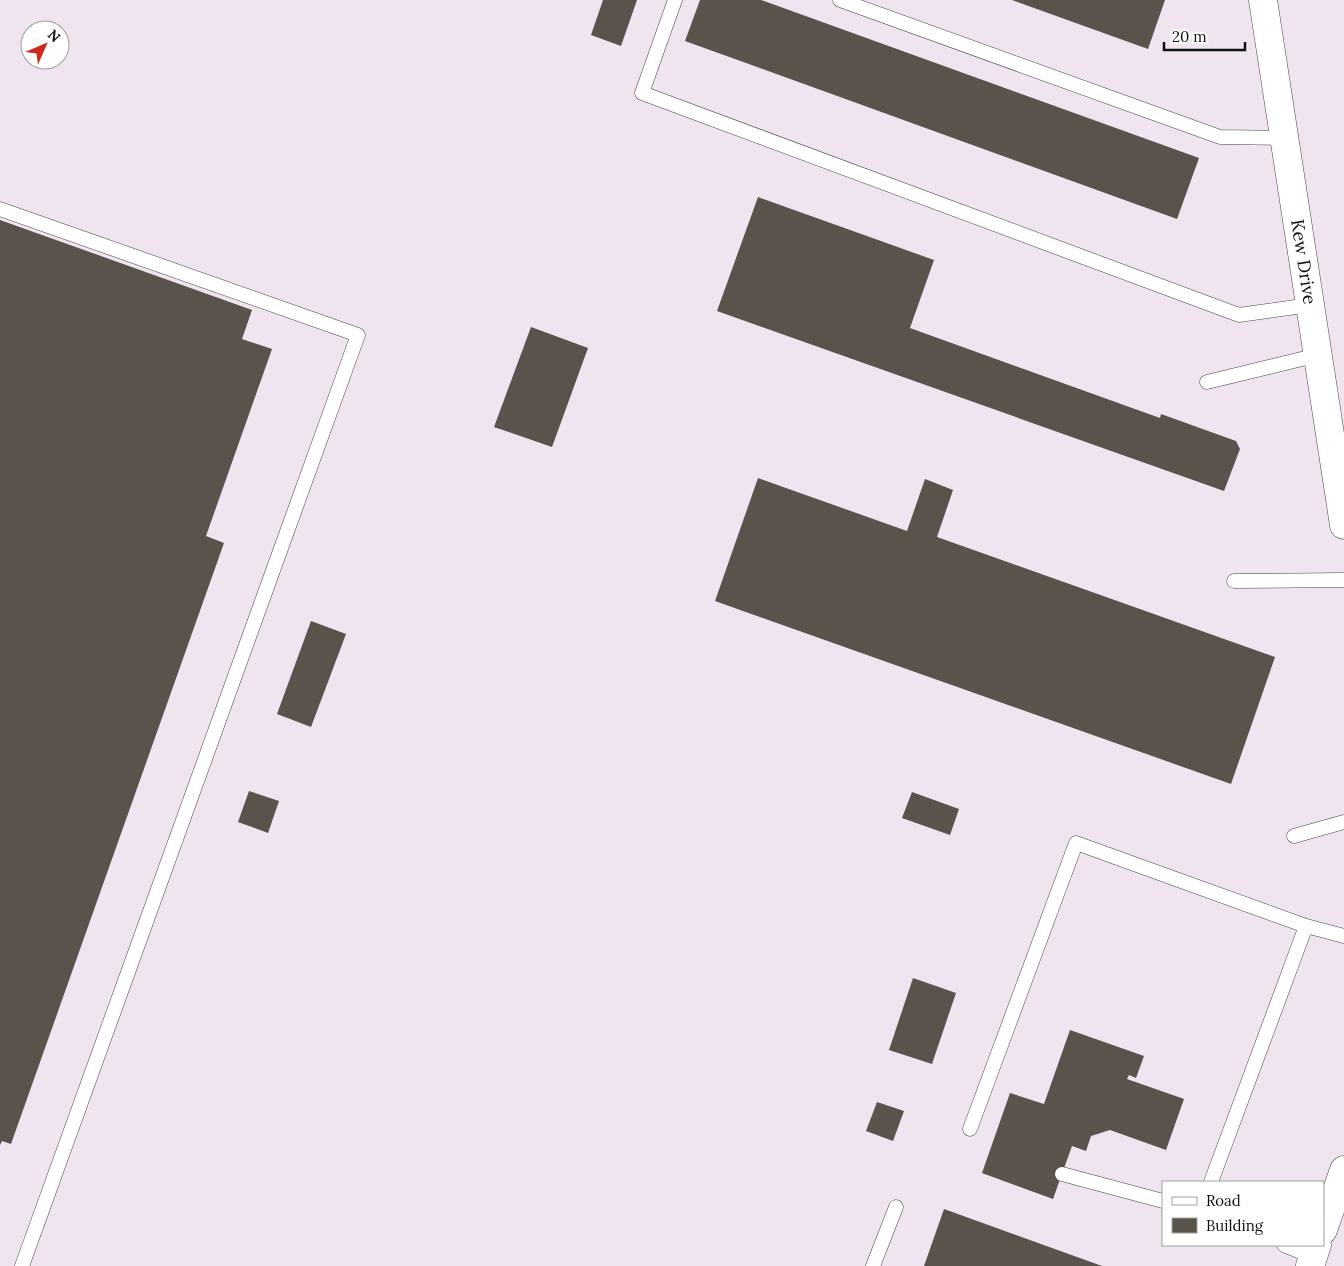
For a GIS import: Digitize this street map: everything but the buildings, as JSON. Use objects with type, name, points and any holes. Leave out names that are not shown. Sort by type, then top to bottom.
[{"type":"street","name":"Kew Drive","points":[[1263,0],[1310,305],[1341,490],[1344,524]]},
{"type":"street","points":[[1324,1227],[1344,1170]]},
{"type":"lane","points":[[675,0],[642,93],[1239,315],[1310,305]]},
{"type":"lane","points":[[840,0],[1220,136],[1284,138]]},
{"type":"lane","points":[[0,209],[358,335],[22,1266]]},
{"type":"lane","points":[[1207,382],[1318,355]]},
{"type":"lane","points":[[1234,581],[1344,580]]},
{"type":"lane","points":[[1294,836],[1344,822]]},
{"type":"lane","points":[[970,1129],[1076,843],[1306,926],[1344,936]]},
{"type":"lane","points":[[1211,1181],[1306,926]]},
{"type":"lane","points":[[1062,1174],[1162,1201]]},
{"type":"lane","points":[[873,1266],[896,1207]]},
{"type":"lane","points":[[1287,1246],[1313,1256]]},
{"type":"shaded area","points":[[0,0],[1344,0],[1344,1266],[0,1266]]}]
